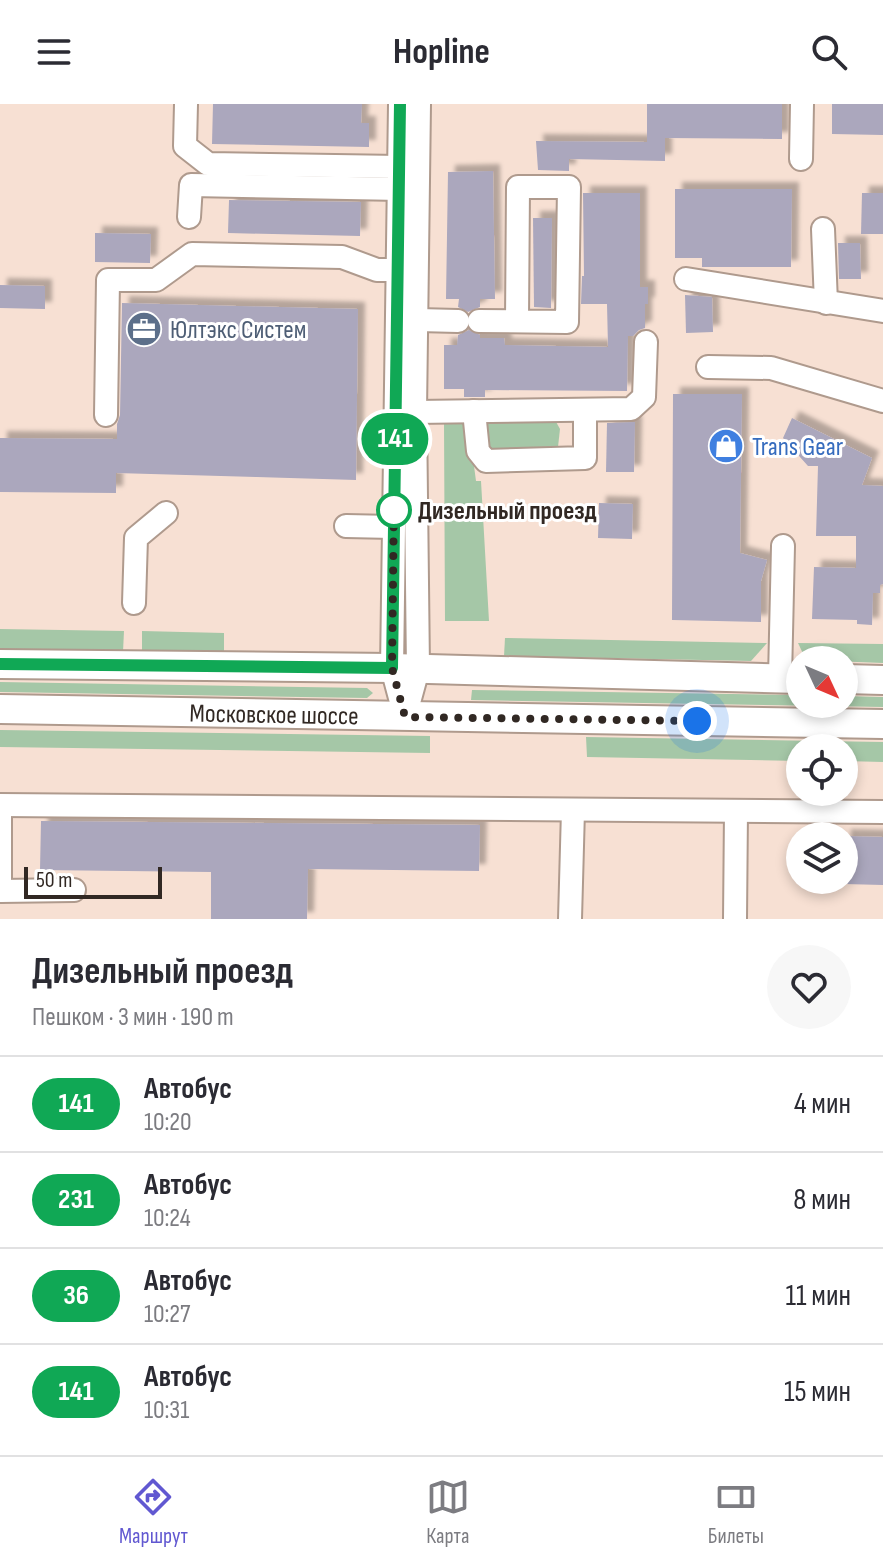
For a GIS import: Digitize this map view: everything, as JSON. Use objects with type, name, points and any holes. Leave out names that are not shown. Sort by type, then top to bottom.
[{"type":"main road","name":"Московское шоссе","points":[[0,664],[786,678]]},
{"type":"main road","points":[[858,679],[883,680]]},
{"type":"main road","name":"Московское шоссе","points":[[0,709],[883,724]]},
{"type":"street","points":[[186,104],[185,146],[208,164],[400,178]]},
{"type":"street","points":[[400,104],[393,527],[405,669]]},
{"type":"street","points":[[405,717],[418,320],[419,104]]},
{"type":"street","points":[[801,159],[802,104]]},
{"type":"street","points":[[189,217],[191,185],[400,178]]},
{"type":"street","points":[[418,320],[567,322],[569,187],[518,187],[517,321]]},
{"type":"street","points":[[823,229],[826,303]]},
{"type":"street","points":[[106,415],[108,280],[156,280],[192,254],[342,257],[377,270],[399,270]]},
{"type":"street","points":[[686,279],[883,311]]},
{"type":"street","points":[[415,412],[631,409],[639,404],[645,388],[646,342]]},
{"type":"street","points":[[708,367],[771,368],[883,401]]},
{"type":"street","points":[[474,411],[478,451],[486,461],[585,465],[585,411]]},
{"type":"street","points":[[134,603],[136,538],[166,513]]},
{"type":"street","points":[[346,526],[393,527]]},
{"type":"street","points":[[783,546],[788,646]]},
{"type":"street","points":[[0,805],[883,812]]},
{"type":"street","points":[[570,919],[573,810]]},
{"type":"street","points":[[735,919],[736,811]]},
{"type":"street","points":[[0,812],[0,891],[74,890]]},
{"type":"green space","points":[[481,418],[555,420],[560,429],[558,447],[485,451]]},
{"type":"green space","points":[[468,421],[476,481],[481,481],[489,621],[445,621],[444,423]]},
{"type":"green space","points":[[0,629],[124,631],[123,652],[0,649]]},
{"type":"green space","points":[[142,631],[224,633],[224,653],[142,651]]},
{"type":"green space","points":[[505,638],[767,643],[751,661],[504,656]]},
{"type":"green space","points":[[798,643],[883,644],[883,663],[858,662],[858,646],[799,646]]},
{"type":"green space","points":[[0,682],[367,688],[373,693],[367,698],[0,692]]},
{"type":"green space","points":[[472,690],[786,695],[786,705],[471,700]]},
{"type":"green space","points":[[858,696],[883,697],[883,707],[858,707]]},
{"type":"green space","points":[[0,730],[430,736],[430,753],[0,747]]},
{"type":"green space","points":[[586,737],[786,740],[786,761],[587,757]]},
{"type":"green space","points":[[858,742],[883,742],[883,762],[858,761]]},
{"type":"building","points":[[213,104],[362,104],[361,123],[369,123],[369,147],[212,144]]},
{"type":"building","points":[[647,104],[782,104],[782,139],[665,138],[665,161],[569,159],[569,171],[538,170],[536,141],[647,142]]},
{"type":"building","points":[[832,104],[883,104],[883,135],[832,134]]},
{"type":"building","points":[[493,171],[495,299],[480,299],[480,307],[468,312],[458,307],[459,299],[446,299],[448,172]]},
{"type":"building","points":[[675,189],[792,189],[791,267],[702,267],[702,258],[675,258]]},
{"type":"building","points":[[583,193],[640,193],[640,287],[648,287],[648,304],[645,304],[645,328],[628,336],[627,391],[485,390],[485,397],[464,397],[464,389],[444,389],[444,345],[457,345],[458,335],[469,330],[480,335],[480,338],[504,338],[505,345],[608,347],[607,304],[581,304],[584,276]]},
{"type":"building","points":[[862,193],[883,193],[883,234],[861,234]]},
{"type":"building","points":[[229,200],[361,202],[360,236],[228,233]]},
{"type":"building","points":[[533,218],[552,218],[551,308],[534,307]]},
{"type":"building","points":[[95,233],[151,234],[150,263],[95,262]]},
{"type":"building","points":[[838,243],[860,243],[861,279],[839,279]]},
{"type":"building","points":[[0,285],[45,286],[45,309],[0,308]]},
{"type":"building","points":[[685,295],[712,297],[713,332],[686,333]]},
{"type":"building","points":[[122,303],[358,309],[356,480],[116,473],[116,493],[0,492],[0,438],[117,439]]},
{"type":"building","points":[[673,394],[742,394],[740,553],[767,560],[761,581],[761,622],[672,620]]},
{"type":"building","points":[[792,418],[872,458],[862,485],[883,486],[883,584],[880,585],[880,593],[873,593],[872,625],[857,624],[857,620],[812,619],[814,567],[856,568],[856,536],[816,536],[818,466],[808,466],[783,438]]},
{"type":"building","points":[[635,422],[634,472],[606,472],[607,423]]},
{"type":"building","points":[[599,503],[633,504],[632,539],[598,538]]},
{"type":"building","points":[[41,821],[480,825],[479,871],[308,869],[307,919],[211,919],[211,872],[40,870]]},
{"type":"building","points":[[858,836],[883,837],[883,885],[858,884]]},
{"type":"bus line","name":"141","points":[[0,664],[392,668],[400,104]]},
{"type":"place","name":"Юлтэкс Систем","points":[[144,329]]},
{"type":"place","name":"Trans Gear","points":[[726,446]]},
{"type":"place","name":"Дизельный проезд","points":[[394,510]]},
{"type":"route","points":[[394,510],[394,497],[392,668],[405,717],[697,721]]}]
